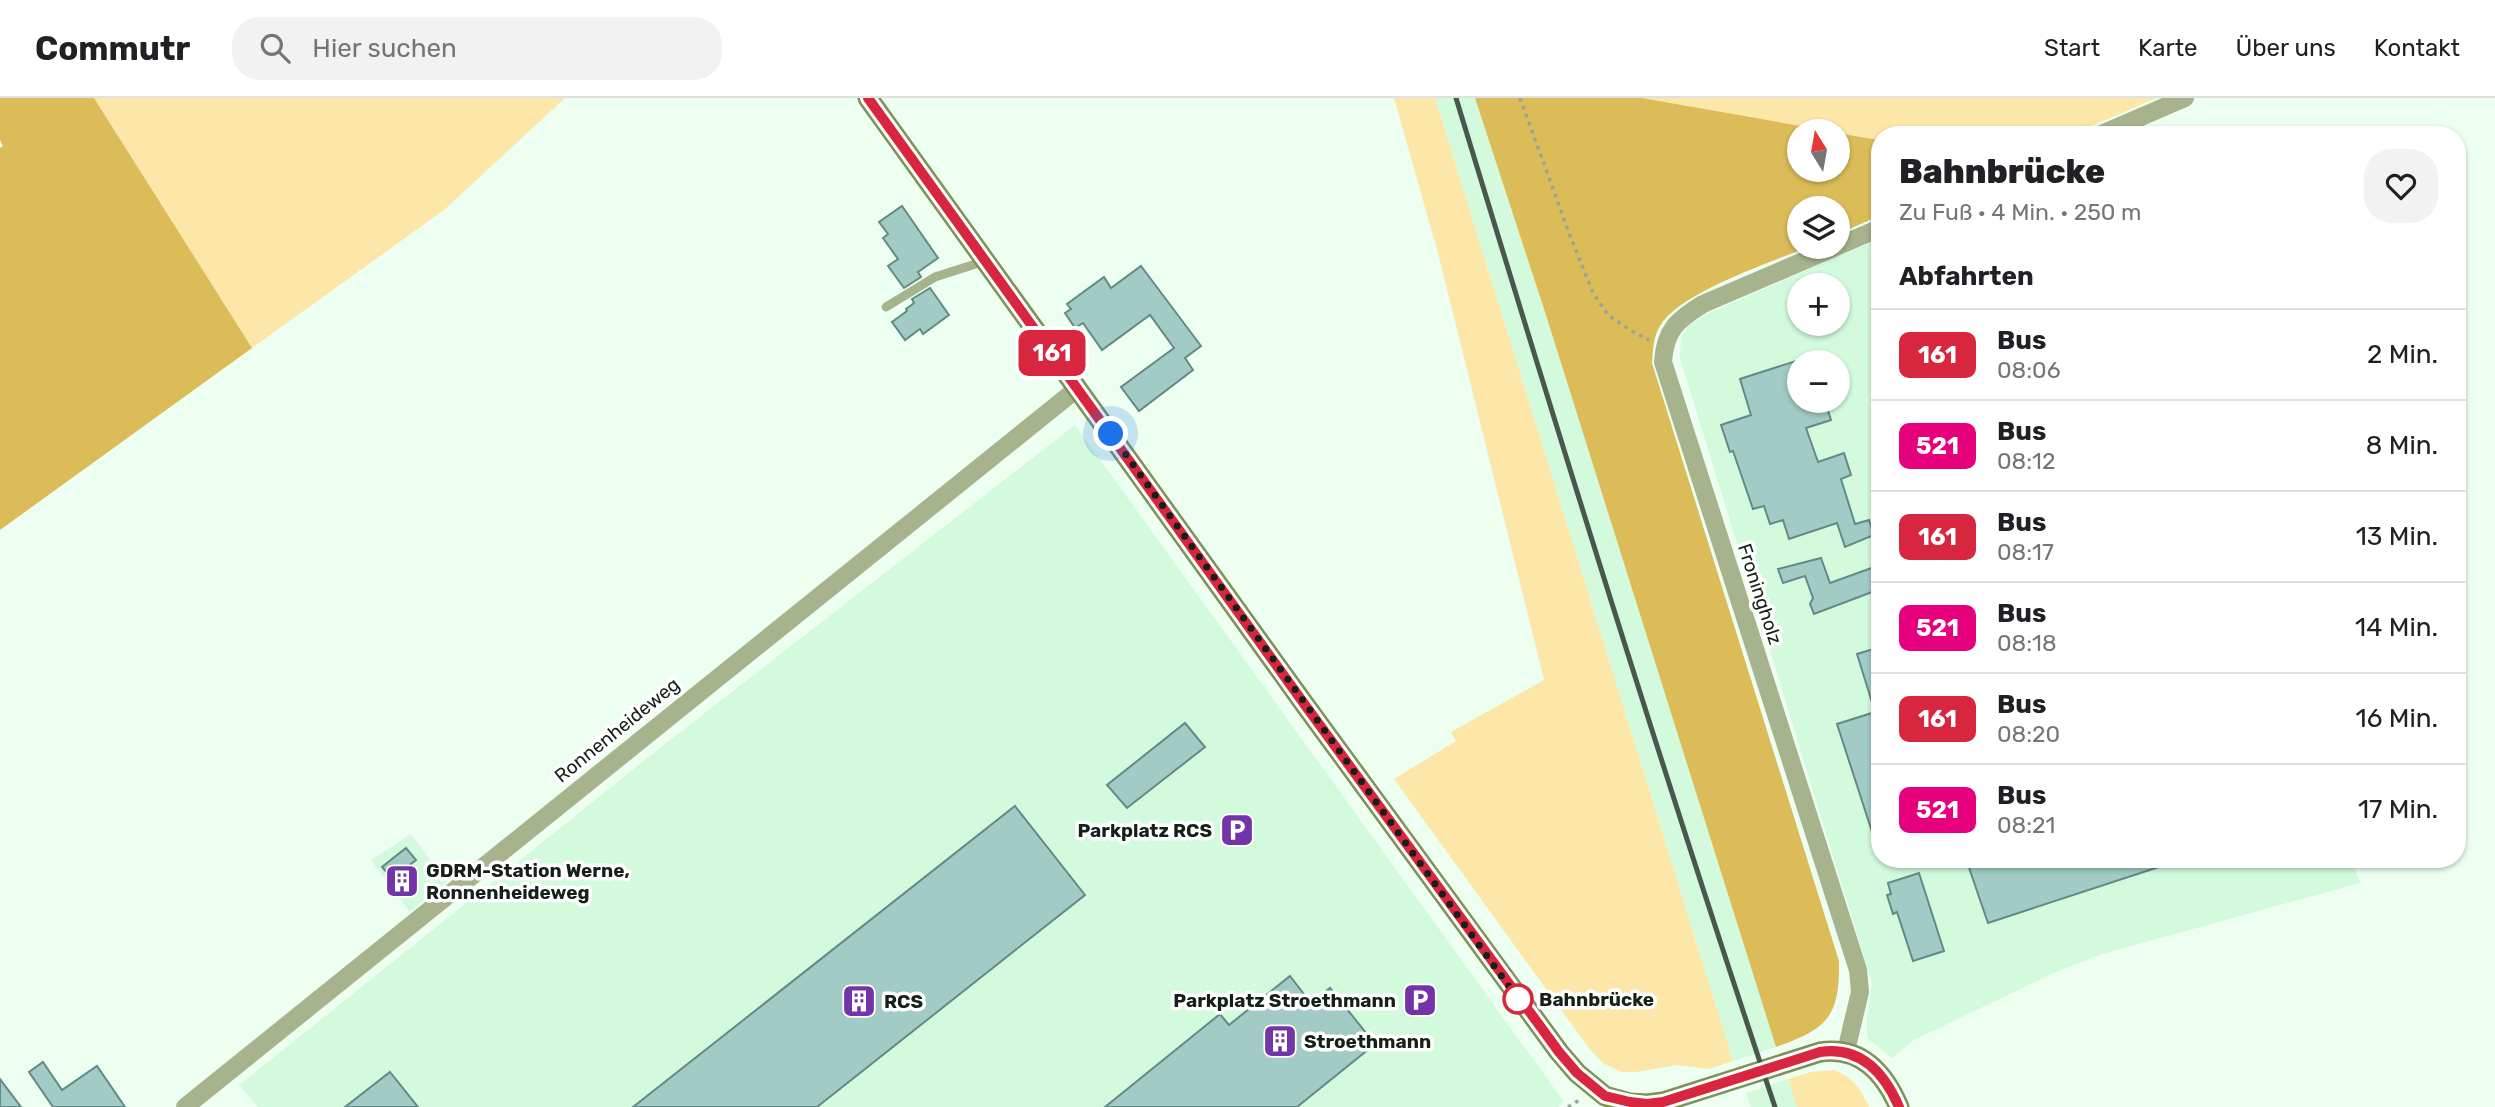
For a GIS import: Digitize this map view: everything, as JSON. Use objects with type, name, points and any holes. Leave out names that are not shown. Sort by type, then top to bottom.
[{"type":"street","points":[[868,98],[1518,999],[1577,1073],[1610,1103],[1647,1104],[1663,1102],[1805,1056],[1836,1049],[1862,1058],[1877,1071],[1899,1107]]},
{"type":"street","points":[[2120,126],[2185,98]]},
{"type":"street","points":[[1850,241],[1871,232]]},
{"type":"street","points":[[1664,347],[1670,330],[1683,316],[1703,304],[1807,259]]},
{"type":"street","name":"Froningholz","points":[[1664,347],[1663,362],[1858,970],[1860,992],[1846,1051]]},
{"type":"street","name":"Ronnenheideweg","points":[[184,1107],[1078,388]]},
{"type":"lane","points":[[886,307],[936,277],[986,261]]},
{"type":"path","points":[[1520,98],[1570,238],[1593,293],[1608,315],[1630,330],[1664,347]]},
{"type":"shaded area","points":[[0,98],[94,98],[252,348],[0,530],[0,148],[3,146],[0,140]]},
{"type":"shaded area","points":[[94,98],[565,98],[444,210],[252,348]]},
{"type":"shaded area","points":[[1394,98],[1435,98],[1733,1061],[1709,1069],[1677,1065],[1636,1072],[1621,1072],[1603,1063],[1588,1047],[1394,779],[1456,741],[1451,732],[1544,680],[1438,253]]},
{"type":"shaded area","points":[[1435,98],[1475,98],[1776,1047],[1733,1061]]},
{"type":"shaded area","points":[[1475,98],[1642,98],[1787,124],[1787,182],[1850,182],[1850,135],[1871,139],[1871,220],[1850,229],[1850,196],[1787,196],[1787,256],[1727,280],[1686,302],[1660,326],[1653,349],[1652,363],[1839,961],[1837,996],[1827,1018],[1808,1034],[1776,1047]]},
{"type":"shaded area","points":[[1642,98],[2156,98],[2092,126],[1871,126],[1871,139],[1850,135],[1850,119],[1787,119],[1787,124]]},
{"type":"shaded area","points":[[1871,242],[1871,868],[2355,868],[2360,883],[2102,954],[2056,972],[1914,1040],[1892,1058],[1867,1038],[1872,983],[1680,358],[1681,337],[1690,324],[1707,314],[1787,279],[1787,336],[1850,336],[1850,273],[1800,273],[1831,259],[1850,259],[1850,251]]},
{"type":"shaded area","points":[[1075,425],[1564,1102],[1558,1107],[258,1107],[239,1085],[665,744]]},
{"type":"shaded area","points":[[411,834],[447,882],[410,912],[371,860]]},
{"type":"shaded area","points":[[1834,1070],[1856,1084],[1869,1107],[1797,1107],[1788,1079],[1811,1072]]},
{"type":"shaded area","points":[[1788,1079],[1797,1107],[1751,1107],[1746,1093]]},
{"type":"building","points":[[902,206],[938,258],[918,272],[921,277],[904,288],[888,266],[898,259],[883,238],[888,234],[879,222]]},
{"type":"building","points":[[1141,266],[1201,346],[1185,358],[1193,370],[1139,411],[1121,387],[1174,348],[1150,315],[1102,350],[1083,323],[1075,328],[1065,313],[1071,309],[1067,304],[1104,277],[1111,288]]},
{"type":"building","points":[[930,288],[949,315],[923,334],[920,329],[905,340],[892,322],[914,303],[912,299]]},
{"type":"building","points":[[1787,364],[1787,413],[1829,413],[1831,420],[1806,428],[1818,462],[1844,453],[1851,475],[1841,479],[1855,524],[1869,520],[1871,536],[1845,547],[1837,523],[1789,539],[1783,520],[1770,524],[1764,506],[1753,509],[1721,425],[1751,415],[1740,379]]},
{"type":"building","points":[[1821,558],[1830,583],[1871,568],[1871,592],[1814,614],[1810,604],[1813,598],[1805,576],[1783,583],[1778,569]]},
{"type":"building","points":[[1871,650],[1871,699],[1857,654]]},
{"type":"building","points":[[1871,713],[1871,829],[1837,724]]},
{"type":"building","points":[[1185,723],[1205,747],[1127,808],[1107,785]]},
{"type":"building","name":"RCS","points":[[1015,806],[1085,895],[817,1107],[633,1107]]},
{"type":"building","points":[[406,848],[416,860],[392,879],[382,867]]},
{"type":"building","points":[[1969,868],[2156,868],[1988,923]]},
{"type":"building","points":[[1919,873],[1944,951],[1913,961],[1897,912],[1893,914],[1887,895],[1891,894],[1888,883]]},
{"type":"building","name":"Stroethmann","points":[[1290,976],[1311,1003],[1330,988],[1375,1044],[1297,1107],[1105,1107],[1220,1014],[1229,1025]]},
{"type":"building","points":[[43,1062],[62,1090],[97,1066],[125,1107],[53,1107],[29,1072]]},
{"type":"building","points":[[390,1072],[418,1107],[345,1107]]},
{"type":"building","points":[[0,1079],[21,1107],[0,1107]]},
{"type":"railway","points":[[1456,98],[1612,604],[1775,1107]]},
{"type":"bus line","name":"161","points":[[868,98],[1518,999],[1577,1073],[1605,1096],[1647,1104],[1663,1102],[1836,1049],[1862,1058],[1877,1071],[1899,1107]]},
{"type":"place","name":"Parkplatz RCS","points":[[1237,830]]},
{"type":"place","name":"GDRM-Station Werne, Ronnenheideweg","points":[[402,881]]},
{"type":"place","name":"Bahnbrücke","points":[[1518,999]]},
{"type":"place","name":"Parkplatz Stroethmann","points":[[1420,1000]]},
{"type":"place","name":"RCS","points":[[859,1001]]},
{"type":"place","name":"Stroethmann","points":[[1280,1041]]},
{"type":"route","points":[[1111,434],[1518,999]]}]
